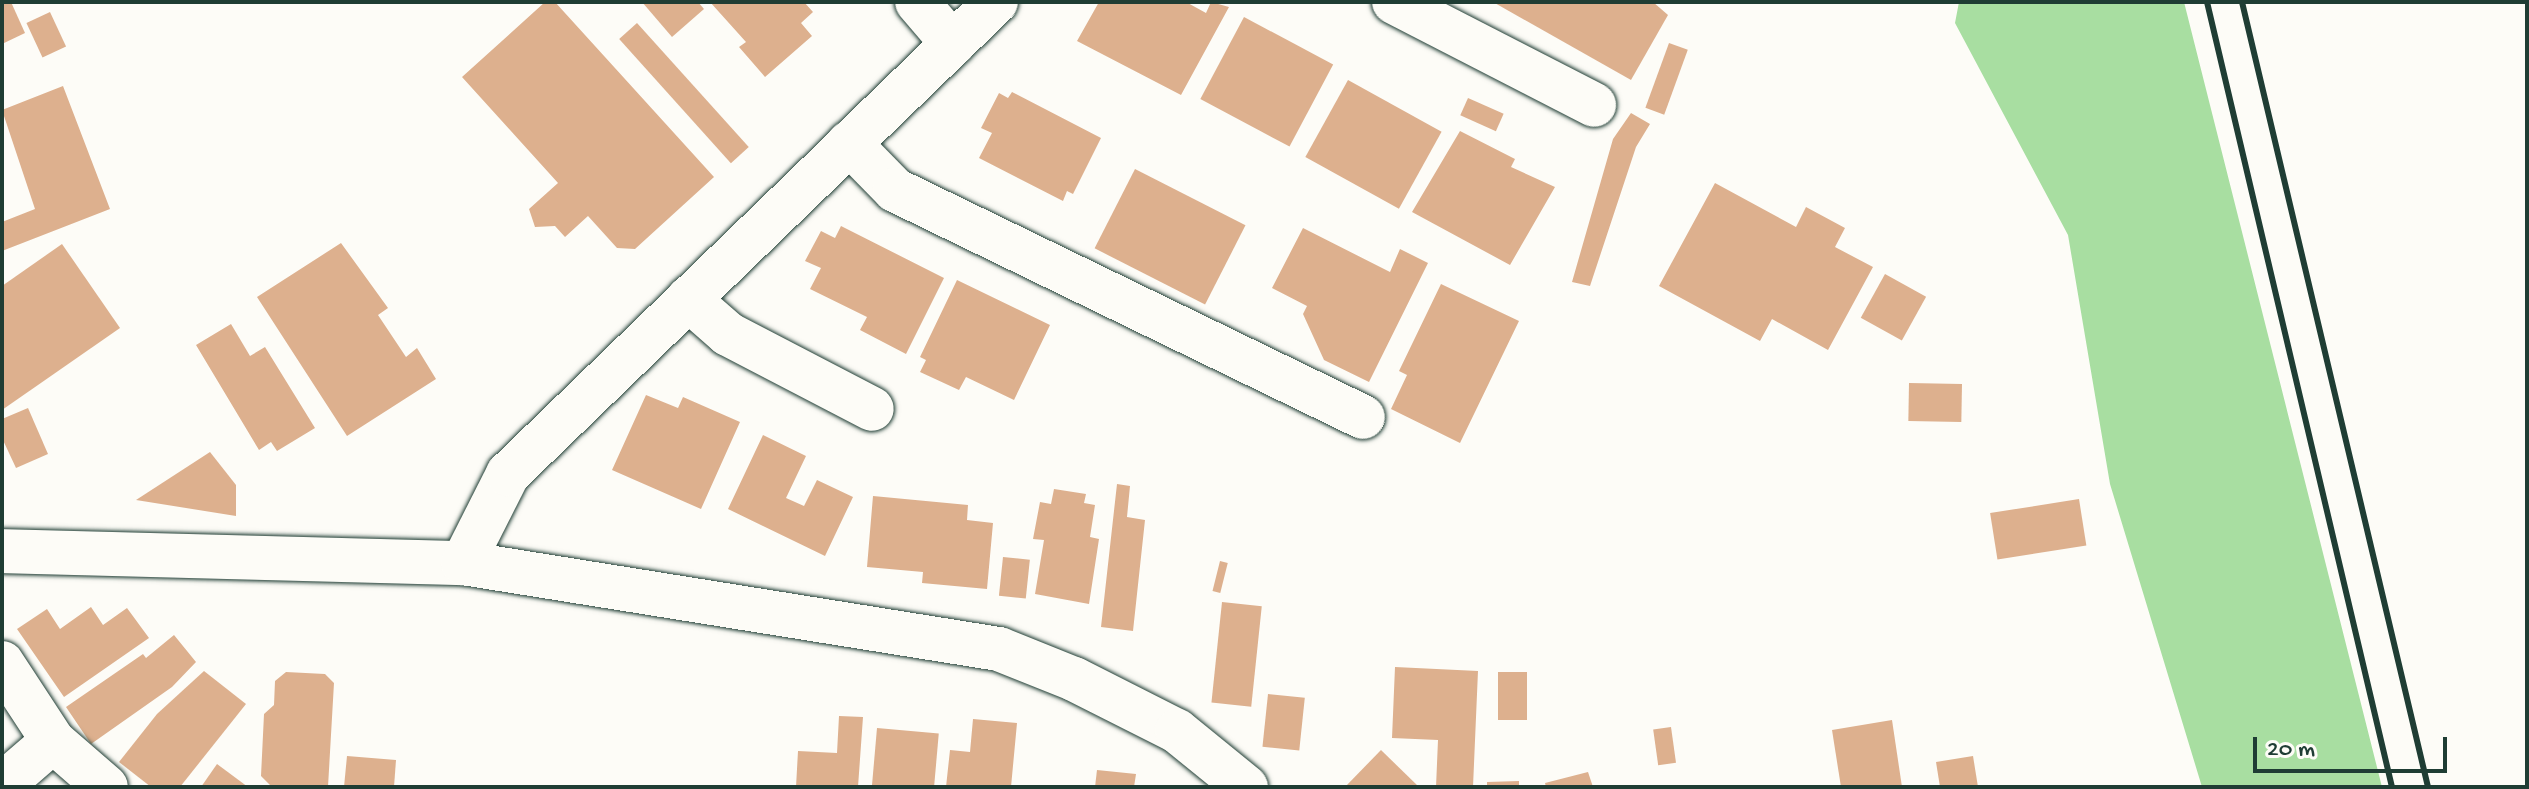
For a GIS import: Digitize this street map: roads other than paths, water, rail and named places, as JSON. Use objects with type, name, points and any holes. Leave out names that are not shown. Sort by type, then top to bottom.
[{"type":"street","points":[[917,2],[953,44]]},
{"type":"street","points":[[463,563],[508,474],[996,2]]},
{"type":"street","points":[[1394,2],[1594,105]]},
{"type":"street","points":[[849,143],[895,190],[1363,417]]},
{"type":"street","points":[[688,299],[728,334],[872,409]]},
{"type":"street","points":[[2,551],[463,563],[999,649],[1177,731],[1246,787]]},
{"type":"street","points":[[2,663],[53,741],[106,787]]},
{"type":"street","points":[[2,785],[53,741]]},
{"type":"railway","points":[[2207,2],[2392,787]]},
{"type":"railway","points":[[2242,2],[2428,787]]}]
